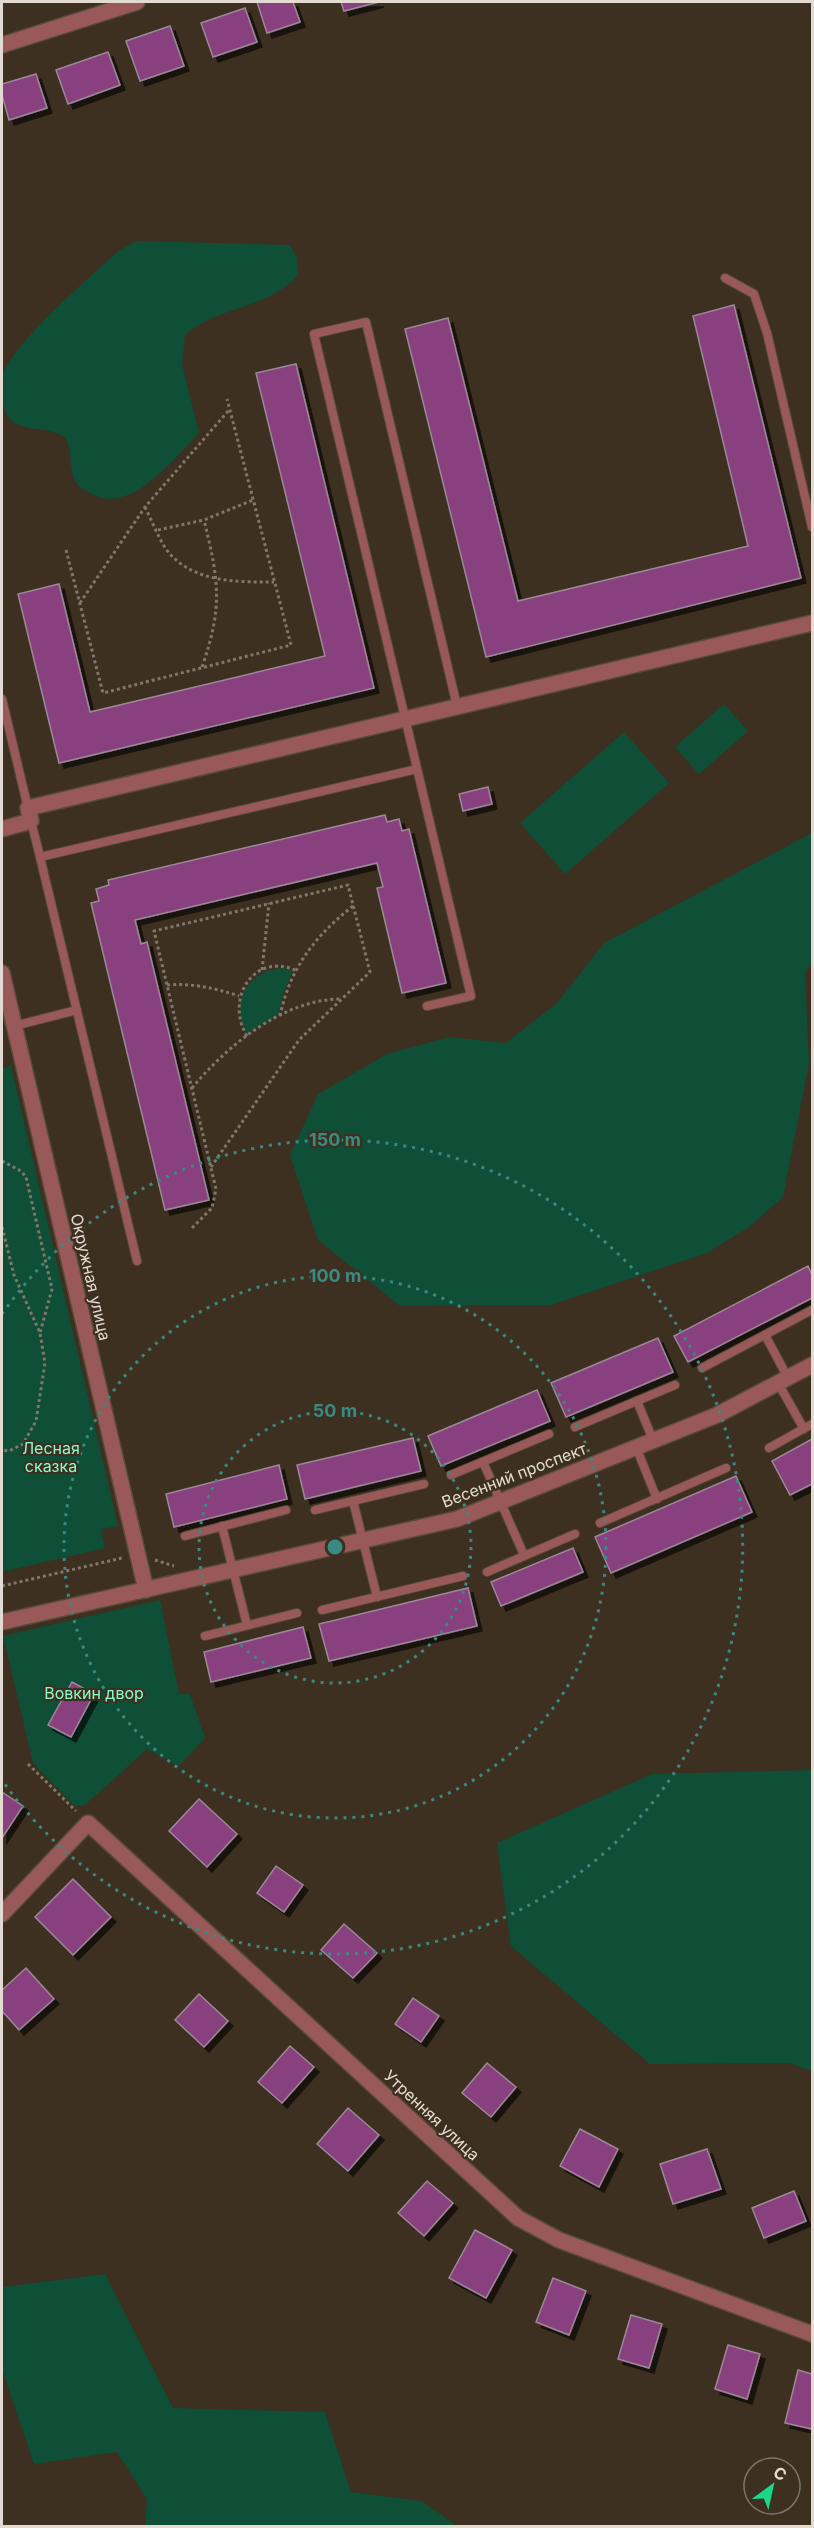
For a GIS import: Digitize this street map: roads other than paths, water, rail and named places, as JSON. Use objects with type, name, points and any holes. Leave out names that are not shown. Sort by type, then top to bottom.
[{"type":"street","points":[[2,45],[112,5],[136,2]]},
{"type":"street","points":[[2,829],[29,815],[405,718],[813,623]]},
{"type":"street","name":"Окружная улица","points":[[2,973],[146,1590]]},
{"type":"street","name":"Весенний проспект","points":[[2,1622],[457,1519],[717,1415],[813,1365]]},
{"type":"street","name":"Утренняя улица","points":[[2,1914],[88,1823],[518,2218],[559,2240],[813,2334]]},
{"type":"lane","points":[[725,278],[754,294],[767,333],[813,527]]},
{"type":"lane","points":[[427,1006],[471,996],[314,334],[366,322],[457,706]]},
{"type":"lane","points":[[2,699],[137,1261]]},
{"type":"lane","points":[[40,857],[417,769]]},
{"type":"lane","points":[[14,1026],[77,1010]]},
{"type":"lane","points":[[702,1368],[813,1310]]},
{"type":"lane","points":[[765,1335],[804,1429]]},
{"type":"lane","points":[[575,1428],[675,1384]]},
{"type":"lane","points":[[637,1401],[653,1440]]},
{"type":"lane","points":[[770,1448],[813,1424]]},
{"type":"lane","points":[[451,1475],[549,1434]]},
{"type":"lane","points":[[636,1447],[657,1499]]},
{"type":"lane","points":[[483,1462],[524,1556]]},
{"type":"lane","points":[[600,1523],[726,1468]]},
{"type":"lane","points":[[315,1510],[424,1484]]},
{"type":"lane","points":[[353,1501],[377,1597]]},
{"type":"lane","points":[[185,1536],[286,1510]]},
{"type":"lane","points":[[222,1526],[247,1625]]},
{"type":"lane","points":[[487,1572],[575,1534]]},
{"type":"lane","points":[[322,1610],[463,1576]]},
{"type":"lane","points":[[206,1636],[297,1612]]},
{"type":"park label","name":"Лесная сказка","points":[[51,1457]]},
{"type":"park label","name":"Вовкин двор","points":[[94,1693]]}]
